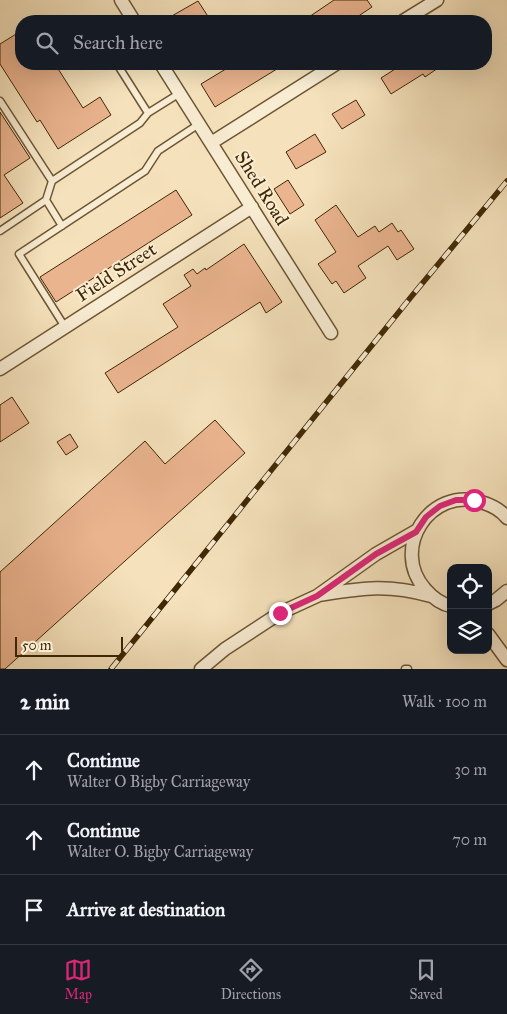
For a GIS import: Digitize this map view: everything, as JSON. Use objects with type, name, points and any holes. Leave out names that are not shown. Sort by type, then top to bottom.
[{"type":"street","points":[[120,0],[130,15]]},
{"type":"street","points":[[413,15],[437,0]]},
{"type":"street","name":"Shed Road","points":[[165,70],[331,333]]},
{"type":"street","points":[[211,143],[327,70]]},
{"type":"street","name":"Field Street","points":[[0,369],[252,207]]},
{"type":"street","points":[[431,596],[420,583],[413,566],[412,549],[416,532],[426,517],[440,506],[456,500],[474,500],[490,505],[506,516]]},
{"type":"street","points":[[201,669],[225,649],[280,613],[317,596],[376,554],[416,532]]},
{"type":"street","points":[[317,596],[365,588],[384,587],[406,589],[431,596],[447,604]]},
{"type":"street","points":[[492,602],[507,591]]},
{"type":"street","points":[[492,639],[507,660]]},
{"type":"lane","points":[[120,70],[148,113]]},
{"type":"lane","points":[[0,231],[46,200],[52,181],[140,123],[148,113],[180,93]]},
{"type":"lane","points":[[0,101],[52,181]]},
{"type":"lane","points":[[65,327],[19,254],[145,171],[158,151],[199,124]]},
{"type":"lane","points":[[46,200],[62,226]]},
{"type":"building","points":[[334,0],[367,0],[372,7],[360,15],[312,15]]},
{"type":"building","points":[[198,1],[207,15],[174,15]]},
{"type":"building","points":[[15,35],[15,70],[59,70],[83,108],[100,97],[111,115],[58,149],[40,120],[37,122],[0,64],[0,44]]},
{"type":"building","points":[[224,70],[275,70],[215,107],[201,84]]},
{"type":"building","points":[[394,70],[435,70],[425,77],[423,74],[391,94],[381,78]]},
{"type":"building","points":[[356,100],[365,115],[342,129],[332,114]]},
{"type":"building","points":[[0,112],[30,158],[4,175],[23,203],[0,218]]},
{"type":"building","points":[[315,134],[326,152],[296,169],[286,152]]},
{"type":"building","points":[[288,180],[304,205],[290,214],[274,189]]},
{"type":"building","points":[[176,190],[192,215],[56,302],[40,277]]},
{"type":"building","points":[[336,205],[358,237],[375,226],[379,232],[392,223],[398,232],[401,230],[414,249],[397,260],[388,246],[358,266],[366,278],[344,293],[336,281],[332,284],[318,264],[336,252],[315,220]]},
{"type":"building","points":[[244,244],[282,302],[266,313],[260,302],[118,393],[105,373],[178,327],[163,304],[191,286],[184,275],[193,269],[197,274],[205,268],[206,270]]},
{"type":"building","points":[[12,397],[29,423],[0,442],[0,405]]},
{"type":"building","points":[[215,420],[245,453],[5,669],[0,669],[0,572],[145,441],[165,464]]},
{"type":"building","points":[[70,434],[78,447],[66,455],[57,442]]},
{"type":"railway","points":[[111,669],[507,181]]},
{"type":"route","points":[[280,613],[317,596],[376,554],[416,532],[426,517],[440,506],[456,500],[474,500]]}]
